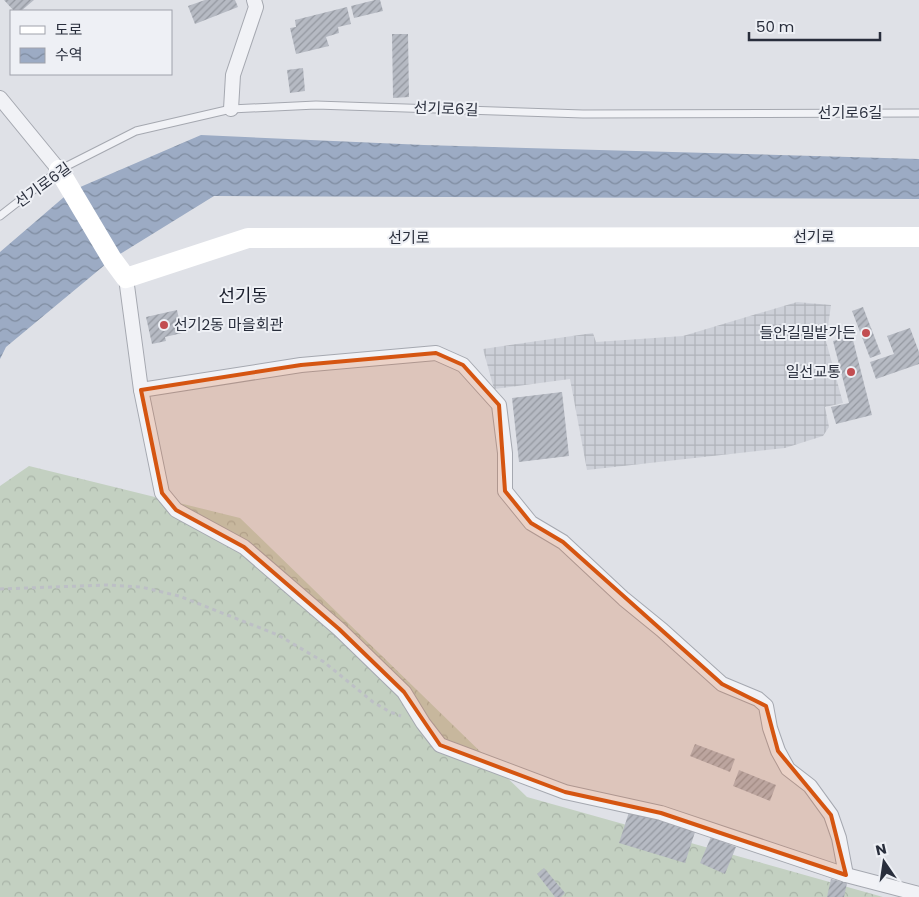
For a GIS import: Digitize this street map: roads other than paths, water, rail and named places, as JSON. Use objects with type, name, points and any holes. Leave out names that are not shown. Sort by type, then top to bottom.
[{"type":"street","points":[[231,109],[233,75],[258,2]]},
{"type":"street","points":[[0,98],[59,170],[112,259],[126,278],[142,390],[162,493],[176,510],[244,547],[339,629],[404,692],[423,723],[440,745],[565,792],[661,813],[846,875],[919,894]]},
{"type":"street","name":"선기로","points":[[126,278],[248,238],[919,237]]},
{"type":"street","points":[[142,390],[301,365],[426,354],[436,354],[462,365],[499,404],[505,453],[505,492],[531,523],[564,542],[624,599],[722,684],[758,699],[766,706],[770,728],[781,757],[788,769],[810,786],[830,815],[839,838],[846,875]]},
{"type":"lane","name":"선기로6길","points":[[0,216],[59,170],[136,131],[231,109],[316,105],[584,114],[919,113]]},
{"type":"water","points":[[201,135],[424,145],[919,159],[919,199],[214,196],[112,259],[6,347],[0,359],[0,252],[71,191]]},
{"type":"place","name":"선기2동 마을회관","points":[[164,325]]},
{"type":"place","name":"들안길밀밭가든","points":[[866,333]]},
{"type":"place","name":"일선교통","points":[[851,372]]},
{"type":"district","name":"선기동","points":[[243,296]]}]
